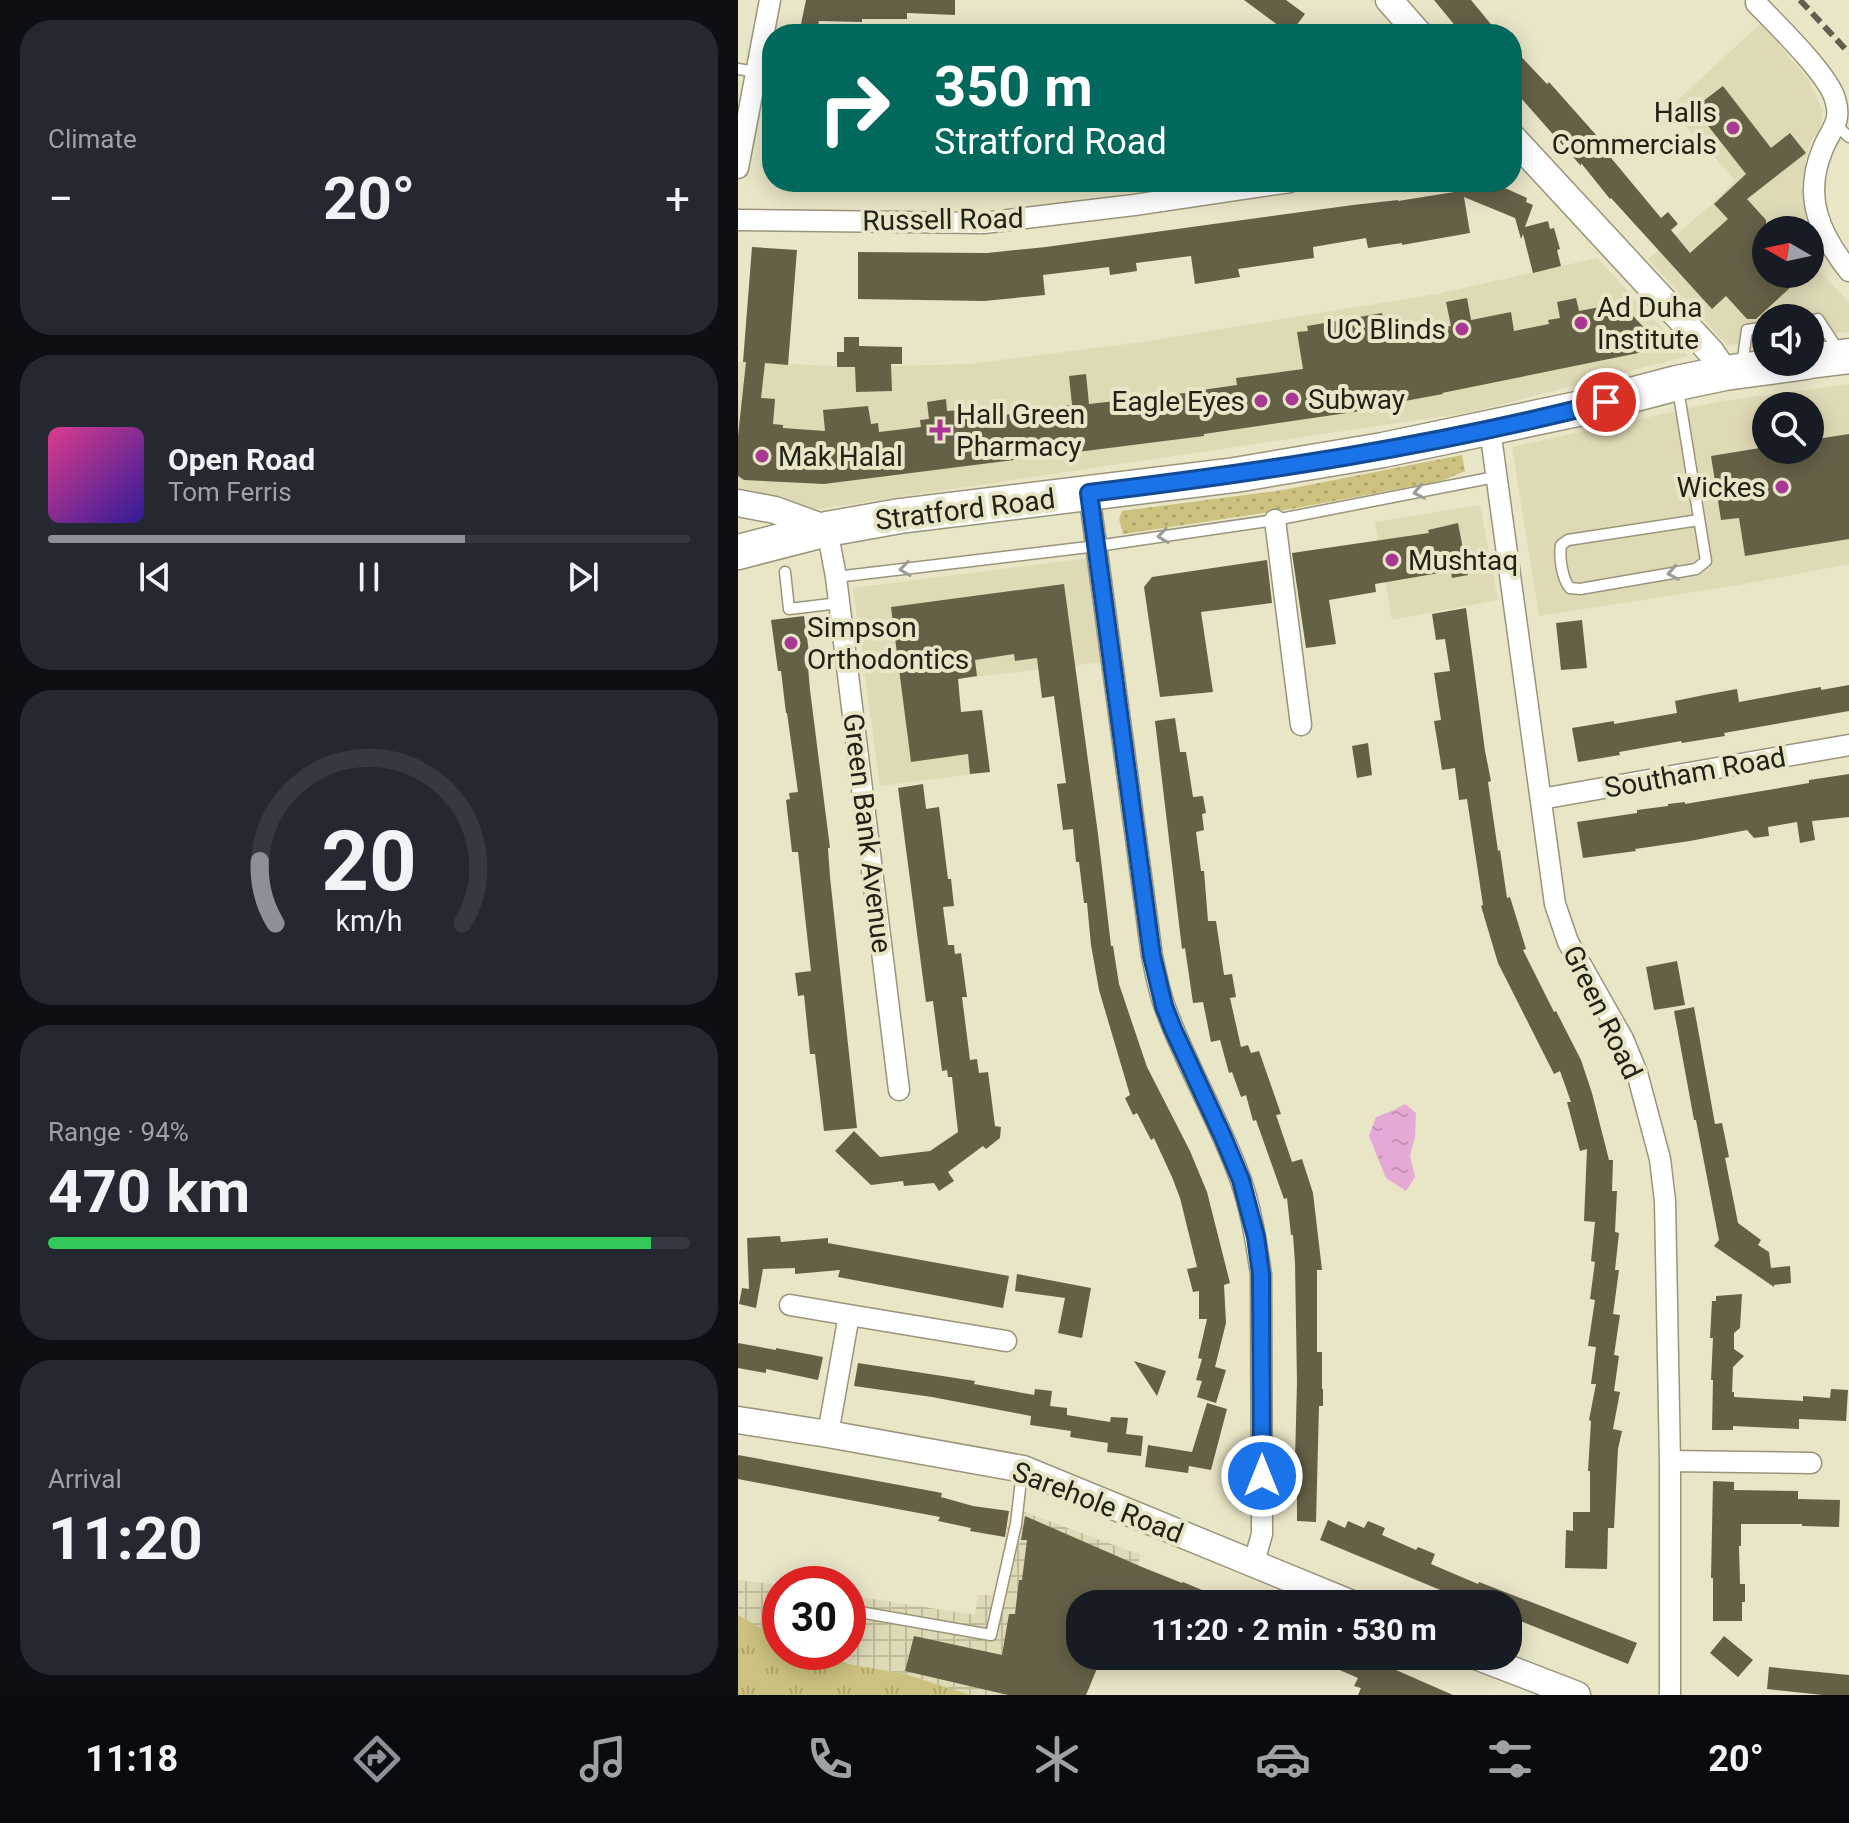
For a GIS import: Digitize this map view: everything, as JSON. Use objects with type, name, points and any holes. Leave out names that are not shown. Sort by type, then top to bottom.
[{"type":"highway","name":"Stratford Road","points":[[738,552],[827,529],[900,516],[1235,475],[1383,450],[1490,429],[1677,383],[1827,359]]},
{"type":"street","points":[[762,24],[770,0]]},
{"type":"street","points":[[1389,0],[1410,24]]},
{"type":"street","points":[[1756,3],[1824,79],[1835,98],[1842,131],[1821,151],[1813,198],[1819,223],[1834,252],[1849,271]]},
{"type":"street","points":[[738,168],[747,71],[762,25]]},
{"type":"street","points":[[1522,152],[1733,372]]},
{"type":"street","name":"Russell Road","points":[[738,220],[984,223],[1222,192]]},
{"type":"street","name":"Green Road","points":[[1490,429],[1555,904],[1568,942],[1623,1039],[1637,1073],[1660,1159],[1665,1201],[1670,1461],[1670,1695]]},
{"type":"street","points":[[1089,493],[1152,956],[1164,1006],[1241,1180],[1256,1237],[1261,1274],[1262,1534],[1254,1562]]},
{"type":"street","points":[[738,503],[775,510],[827,529]]},
{"type":"street","points":[[1275,520],[1301,725]]},
{"type":"street","name":"Green Bank Avenue","points":[[827,529],[836,577],[899,1090]]},
{"type":"street","name":"Southam Road","points":[[1541,799],[1849,745]]},
{"type":"street","points":[[790,1305],[1006,1341]]},
{"type":"street","points":[[828,1434],[849,1315]]},
{"type":"street","name":"Sarehole Road","points":[[738,1420],[1023,1469],[1319,1590]]},
{"type":"street","points":[[1670,1461],[1811,1463]]},
{"type":"street","points":[[1512,1670],[1577,1695]]},
{"type":"lane","points":[[1733,372],[1747,330],[1752,329]]},
{"type":"lane","points":[[1677,383],[1706,561],[1696,569],[1580,589],[1570,588],[1565,583],[1560,552],[1561,545],[1568,540],[1699,520]]},
{"type":"lane","points":[[836,577],[1097,546],[1275,520],[1495,477]]},
{"type":"lane","points":[[785,572],[789,609],[839,603]]},
{"type":"lane","points":[[866,1613],[991,1635],[1016,1524],[1023,1469]]},
{"type":"shaded area","points":[[1761,23],[1808,79],[1823,111],[1820,129],[1810,142],[1806,158],[1805,216],[1752,216],[1752,288],[1824,288],[1824,276],[1849,302],[1849,332],[1824,335],[1824,304],[1752,304],[1752,342],[1727,345],[1648,259],[1735,180],[1669,108]]},
{"type":"shaded area","points":[[1597,258],[1688,356],[1472,412],[817,509],[738,492],[738,362],[858,367],[969,364],[1135,343],[1437,294]]},
{"type":"shaded area","points":[[1849,384],[1849,564],[1745,584],[1539,616],[1512,447],[1752,397],[1752,464],[1824,464],[1824,392],[1789,392]]},
{"type":"shaded area","points":[[1480,505],[1498,600],[1392,620],[1375,522]]},
{"type":"shaded area","points":[[1088,558],[1104,662],[958,679],[961,712],[982,710],[990,772],[880,786],[853,588]]},
{"type":"shaded area","points":[[1011,1507],[1141,1555],[1127,1590],[1066,1590],[1066,1670],[1097,1670],[1087,1695],[971,1695],[905,1674],[866,1667],[866,1598],[975,1615],[978,1595],[995,1595]]},
{"type":"shaded area","points":[[738,1580],[762,1583],[762,1629],[738,1615]]},
{"type":"green space","points":[[1462,455],[1465,471],[1441,481],[1291,509],[1123,534],[1119,519],[1122,511],[1283,490]]},
{"type":"green space","points":[[738,1615],[762,1629],[762,1670],[866,1670],[866,1667],[905,1674],[971,1695],[738,1695]]},
{"type":"water","points":[[1405,1104],[1416,1113],[1415,1138],[1410,1155],[1415,1177],[1406,1191],[1386,1178],[1369,1136],[1376,1117]]},
{"type":"building","points":[[806,0],[955,0],[955,15],[907,13],[907,19],[801,24]]},
{"type":"building","points":[[1244,0],[1286,0],[1305,14],[1298,24],[1276,24]]},
{"type":"building","points":[[1434,0],[1471,0],[1491,24],[1454,24]]},
{"type":"building","points":[[1522,58],[1547,84],[1549,82],[1605,145],[1602,147],[1661,218],[1668,212],[1678,224],[1671,230],[1690,253],[1728,219],[1714,204],[1746,174],[1694,108],[1723,86],[1771,148],[1790,133],[1806,153],[1747,199],[1762,216],[1752,216],[1752,288],[1790,288],[1772,304],[1752,304],[1752,319],[1747,319],[1726,296],[1712,309],[1610,199],[1581,163],[1581,166],[1522,99]]},
{"type":"building","points":[[1454,192],[1514,192],[1527,198],[1526,202],[1533,205],[1525,227],[1548,221],[1550,229],[1554,228],[1561,266],[1533,273],[1523,234],[1521,239],[1515,218],[1464,197],[1470,233],[1402,245],[1368,248],[1366,238],[1313,247],[1314,258],[1238,269],[1240,277],[1195,284],[1191,256],[1136,263],[1137,271],[1110,275],[1109,267],[1043,275],[1045,295],[984,301],[858,299],[858,252],[987,253]]},
{"type":"building","points":[[752,247],[797,250],[788,365],[765,363],[761,398],[775,399],[773,424],[783,425],[783,428],[825,431],[823,410],[868,406],[871,424],[878,423],[879,432],[921,427],[920,420],[929,419],[927,402],[946,399],[947,411],[974,409],[975,418],[1057,409],[1072,405],[1069,376],[1086,374],[1089,404],[1237,385],[1236,378],[1303,369],[1297,332],[1308,331],[1307,326],[1382,313],[1385,338],[1451,326],[1446,302],[1467,298],[1471,320],[1511,312],[1514,331],[1549,324],[1548,320],[1560,318],[1557,302],[1576,298],[1579,311],[1621,303],[1663,348],[1394,403],[1395,406],[1204,436],[824,484],[744,480],[738,476],[738,436],[746,362],[743,362]]},
{"type":"building","points":[[844,337],[859,337],[859,346],[902,347],[902,364],[891,364],[892,391],[856,392],[855,367],[837,367],[837,352],[844,352]]},
{"type":"building","name":"Wickes","points":[[1849,434],[1849,539],[1745,556],[1739,518],[1721,520],[1711,456],[1752,449],[1752,464],[1824,464],[1824,438]]},
{"type":"building","points":[[1458,523],[1468,575],[1452,578],[1451,571],[1375,584],[1376,592],[1329,600],[1336,644],[1306,648],[1292,553],[1429,533],[1428,530]]},
{"type":"building","points":[[1267,560],[1272,603],[1201,612],[1213,692],[1160,697],[1144,587],[1152,577]]},
{"type":"building","points":[[1064,584],[1111,946],[1119,984],[1147,1067],[1190,1151],[1207,1192],[1230,1283],[1224,1285],[1226,1323],[1215,1367],[1226,1370],[1216,1403],[1197,1397],[1202,1381],[1196,1380],[1202,1359],[1198,1358],[1207,1319],[1199,1319],[1199,1291],[1193,1292],[1187,1269],[1197,1267],[1180,1198],[1154,1138],[1151,1140],[1125,1098],[1130,1095],[1099,990],[1073,829],[1063,830],[1057,784],[1066,783],[1054,696],[1042,698],[1037,658],[1015,661],[1014,654],[975,660],[977,676],[958,679],[961,712],[982,710],[990,772],[970,774],[968,754],[911,762],[891,607]]},
{"type":"building","points":[[1466,608],[1491,781],[1488,782],[1507,898],[1510,897],[1526,949],[1523,950],[1581,1060],[1609,1160],[1613,1160],[1612,1191],[1617,1191],[1615,1232],[1619,1233],[1615,1270],[1619,1270],[1613,1314],[1620,1315],[1614,1355],[1619,1356],[1614,1391],[1620,1392],[1613,1429],[1622,1431],[1618,1449],[1614,1528],[1608,1528],[1607,1569],[1565,1568],[1566,1530],[1573,1531],[1573,1512],[1590,1512],[1589,1420],[1596,1384],[1591,1384],[1596,1347],[1588,1346],[1595,1300],[1590,1299],[1595,1262],[1591,1261],[1595,1222],[1584,1221],[1587,1149],[1580,1151],[1567,1102],[1571,1102],[1560,1071],[1554,1074],[1498,963],[1481,906],[1467,799],[1459,800],[1455,768],[1442,770],[1434,721],[1441,720],[1434,673],[1450,671],[1445,639],[1436,640],[1432,614]]},
{"type":"building","points":[[804,616],[857,1128],[824,1131],[815,1054],[810,1054],[804,995],[798,996],[795,973],[811,971],[798,852],[792,852],[786,800],[790,799],[789,793],[798,792],[771,620]]},
{"type":"building","points":[[1582,620],[1587,668],[1561,670],[1556,623]]},
{"type":"building","points":[[1849,685],[1849,711],[1578,762],[1572,728],[1677,713],[1675,701],[1737,689],[1739,702]]},
{"type":"building","points":[[1175,718],[1180,752],[1186,752],[1193,797],[1203,796],[1206,813],[1202,814],[1204,830],[1196,832],[1201,871],[1204,871],[1208,921],[1216,921],[1224,975],[1232,974],[1236,997],[1230,998],[1241,1047],[1248,1045],[1251,1053],[1259,1051],[1281,1114],[1276,1115],[1292,1162],[1302,1159],[1313,1193],[1322,1270],[1317,1270],[1317,1352],[1322,1352],[1323,1406],[1319,1406],[1316,1522],[1297,1521],[1295,1263],[1287,1198],[1284,1199],[1246,1095],[1241,1097],[1232,1072],[1229,1073],[1220,1040],[1211,1042],[1203,1002],[1193,1003],[1185,948],[1182,949],[1155,721]]},
{"type":"building","points":[[1368,743],[1372,775],[1357,778],[1352,746]]},
{"type":"building","points":[[1849,774],[1849,817],[1812,821],[1815,840],[1800,843],[1797,822],[1768,827],[1769,836],[1754,838],[1747,830],[1583,858],[1577,822]]},
{"type":"building","points":[[923,784],[926,809],[939,807],[954,906],[943,907],[948,945],[954,945],[955,954],[961,953],[967,997],[962,997],[970,1060],[977,1059],[979,1073],[988,1072],[995,1126],[1001,1127],[1000,1138],[986,1149],[983,1146],[948,1172],[954,1181],[939,1191],[934,1183],[904,1186],[903,1181],[871,1185],[835,1151],[854,1131],[880,1157],[930,1151],[958,1132],[952,1077],[948,1077],[947,1070],[942,1071],[933,1001],[926,1002],[898,788]]},
{"type":"building","points":[[1677,961],[1685,1005],[1654,1010],[1646,967]]},
{"type":"building","points":[[1694,1007],[1715,1124],[1722,1123],[1729,1157],[1725,1158],[1738,1223],[1761,1240],[1758,1245],[1769,1252],[1771,1268],[1790,1266],[1791,1283],[1774,1287],[1714,1246],[1719,1240],[1674,1011]]},
{"type":"building","points":[[780,1236],[781,1242],[828,1238],[828,1243],[1009,1276],[1003,1308],[838,1277],[840,1270],[795,1274],[795,1268],[763,1269],[756,1308],[739,1304],[742,1288],[749,1289],[747,1238]]},
{"type":"building","points":[[1017,1274],[1091,1288],[1082,1338],[1058,1333],[1065,1298],[1015,1291]]},
{"type":"building","points":[[1742,1294],[1740,1328],[1734,1333],[1734,1349],[1744,1356],[1733,1367],[1734,1397],[1803,1401],[1803,1396],[1830,1398],[1831,1389],[1848,1390],[1846,1421],[1799,1419],[1799,1429],[1733,1426],[1733,1430],[1712,1430],[1712,1301],[1716,1301],[1716,1296]]},
{"type":"building","points":[[738,1343],[823,1357],[818,1380],[766,1369],[766,1373],[738,1368]]},
{"type":"building","points":[[1134,1361],[1166,1371],[1157,1396]]},
{"type":"building","points":[[858,1363],[975,1381],[974,1384],[1034,1395],[1035,1389],[1052,1391],[1050,1406],[1067,1408],[1067,1415],[1110,1422],[1111,1417],[1128,1418],[1126,1434],[1143,1436],[1141,1456],[1107,1452],[1108,1443],[1070,1437],[1071,1431],[1030,1425],[1031,1416],[854,1386]]},
{"type":"building","points":[[1207,1403],[1227,1409],[1211,1470],[1189,1466],[1188,1473],[1145,1467],[1148,1445],[1192,1452]]},
{"type":"building","points":[[738,1455],[942,1493],[941,1497],[973,1506],[1009,1511],[1005,1537],[970,1531],[971,1528],[938,1521],[940,1517],[738,1479]]},
{"type":"building","points":[[1713,1481],[1734,1482],[1734,1490],[1798,1491],[1798,1499],[1840,1500],[1839,1527],[1741,1524],[1740,1584],[1745,1584],[1742,1621],[1713,1621]]},
{"type":"building","points":[[1025,1516],[1202,1590],[1066,1590],[1066,1670],[1096,1670],[1086,1695],[1008,1695],[905,1671],[914,1636],[1002,1655],[1009,1614],[1015,1614],[1019,1580],[1022,1580],[1027,1540],[1021,1540]]},
{"type":"building","points":[[1328,1520],[1345,1528],[1348,1521],[1364,1528],[1368,1521],[1385,1528],[1382,1535],[1416,1550],[1418,1547],[1435,1554],[1431,1564],[1500,1590],[1440,1590],[1320,1540]]},
{"type":"building","points":[[1522,1599],[1637,1643],[1628,1664],[1522,1622]]},
{"type":"building","points":[[1724,1636],[1753,1660],[1738,1677],[1710,1653]]},
{"type":"building","points":[[1769,1667],[1849,1675],[1849,1695],[1767,1689]]},
{"type":"building","points":[[1340,1670],[1396,1670],[1453,1695],[1358,1695],[1361,1688],[1354,1686],[1358,1678]]},
{"type":"railway","points":[[1800,0],[1849,53]]},
{"type":"place","name":"Halls Commercials","points":[[1733,128]]},
{"type":"place","name":"Ad Duha Institute","points":[[1581,323]]},
{"type":"place","name":"UC Blinds","points":[[1462,329]]},
{"type":"place","name":"Subway","points":[[1292,399]]},
{"type":"place","name":"Eagle Eyes","points":[[1261,401]]},
{"type":"place","name":"Hall Green Pharmacy","points":[[940,430]]},
{"type":"place","name":"Mak Halal","points":[[762,456]]},
{"type":"place","name":"Wickes","points":[[1782,487]]},
{"type":"place","name":"Mushtaq","points":[[1392,560]]},
{"type":"place","name":"Simpson Orthodontics","points":[[791,643]]},
{"type":"route","points":[[1262,1476],[1261,1274],[1256,1237],[1241,1180],[1164,1006],[1152,956],[1089,493],[1235,475],[1383,450],[1606,402]]}]
